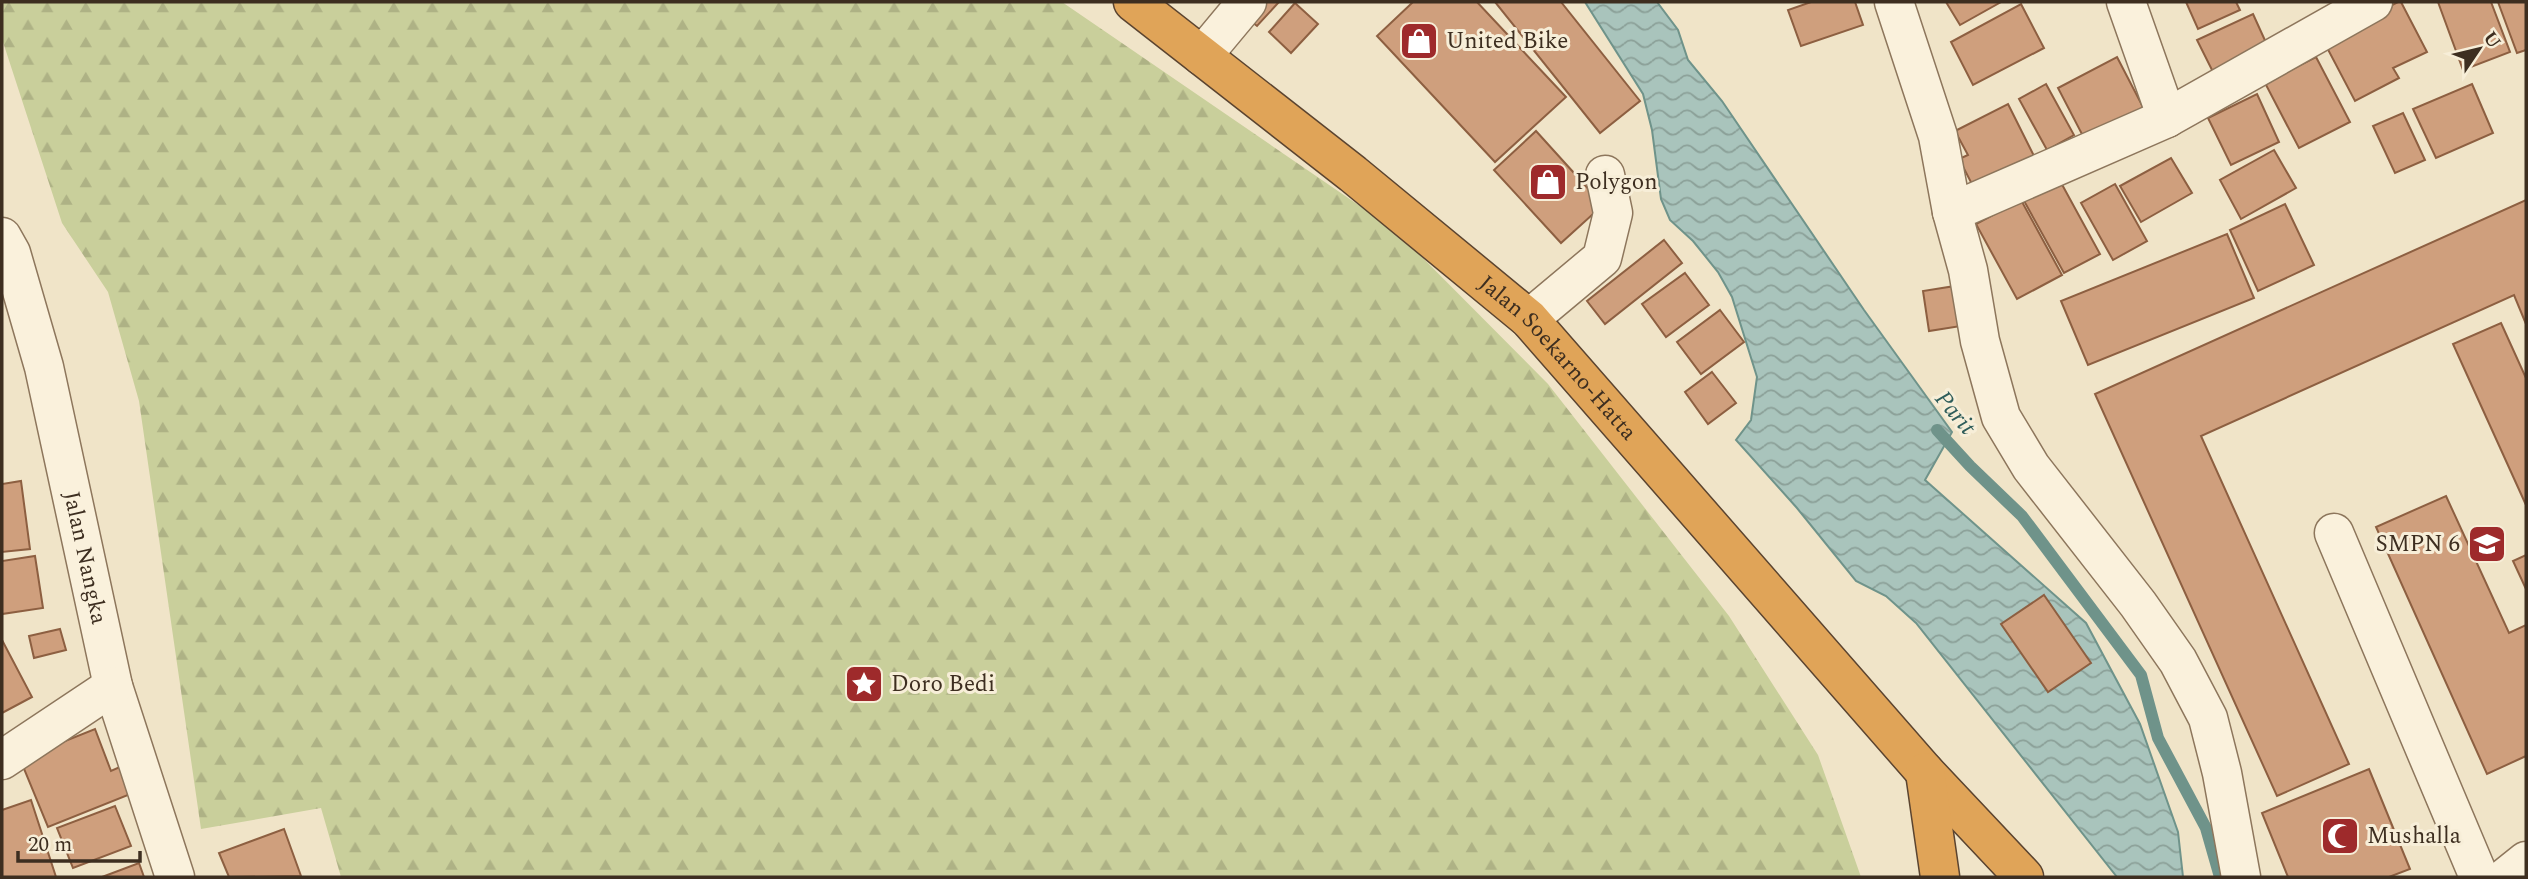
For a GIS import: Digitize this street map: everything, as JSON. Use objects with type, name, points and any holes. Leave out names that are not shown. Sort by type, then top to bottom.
[{"type":"highway","name":"Jalan Soekarno-Hatta","points":[[1133,2],[1342,166],[1529,319],[1925,772],[2024,877]]},
{"type":"highway","points":[[1925,772],[1940,877]]},
{"type":"street","points":[[1202,56],[1247,2]]},
{"type":"street","points":[[1894,2],[1938,136],[1952,212],[1968,270],[1980,341],[2001,417],[2031,467],[2138,604],[2178,661],[2202,706],[2208,718],[2222,773],[2241,877]]},
{"type":"street","points":[[2126,2],[2167,118]]},
{"type":"street","points":[[1952,212],[2167,118],[2373,2]]},
{"type":"street","points":[[1529,319],[1602,258],[1613,213],[1605,175]]},
{"type":"street","name":"Jalan Nangka","points":[[2,237],[10,253],[44,367],[113,685],[176,877]]},
{"type":"street","points":[[2334,534],[2479,877]]},
{"type":"street","points":[[2,760],[113,685]]},
{"type":"street","points":[[2505,877],[2526,862]]},
{"type":"green space","points":[[2,2],[1062,2],[1395,230],[1548,384],[1729,616],[1818,755],[1861,877],[341,877],[321,808],[201,829],[139,401],[108,292],[62,223],[2,39]]},
{"type":"water","points":[[1585,2],[1657,2],[1678,30],[1688,60],[1722,101],[1864,310],[1952,432],[1925,480],[2086,623],[2140,724],[2178,832],[2183,877],[2117,877],[1916,623],[1886,596],[1856,581],[1797,508],[1736,440],[1751,420],[1757,377],[1732,297],[1718,272],[1693,241],[1670,220],[1661,199],[1652,130],[1643,94]]},
{"type":"building","points":[[1227,2],[1279,2],[1257,26]]},
{"type":"building","points":[[1413,2],[1477,2],[1566,97],[1495,162],[1377,36]]},
{"type":"building","points":[[1495,2],[1561,2],[1640,101],[1600,133]]},
{"type":"building","points":[[1811,2],[1855,2],[1863,25],[1801,46],[1788,10]]},
{"type":"building","points":[[1946,2],[2001,2],[1960,25]]},
{"type":"building","points":[[2186,2],[2236,2],[2240,10],[2198,29]]},
{"type":"building","points":[[2401,2],[2427,52],[2393,68],[2399,78],[2355,101],[2323,40]]},
{"type":"building","points":[[2438,2],[2491,2],[2510,52],[2463,70]]},
{"type":"building","points":[[2498,2],[2526,2],[2526,50],[2517,53]]},
{"type":"building","points":[[1295,3],[1318,24],[1291,53],[1269,32]]},
{"type":"building","points":[[2021,4],[2044,48],[1973,85],[1951,42]]},
{"type":"building","points":[[2253,14],[2268,47],[2213,72],[2197,40]]},
{"type":"building","points":[[2117,57],[2144,109],[2085,140],[2058,88]]},
{"type":"building","points":[[2316,57],[2350,122],[2299,148],[2265,83]]},
{"type":"building","points":[[2046,84],[2074,135],[2047,150],[2019,99]]},
{"type":"building","points":[[2472,84],[2493,133],[2436,158],[2413,109]]},
{"type":"building","points":[[2257,94],[2279,142],[2231,165],[2208,118]]},
{"type":"building","points":[[2008,104],[2035,158],[1974,188],[1959,159],[1968,155],[1955,131]]},
{"type":"building","points":[[2403,113],[2425,160],[2395,173],[2373,126]]},
{"type":"building","points":[[1536,131],[1603,205],[1561,243],[1494,170]]},
{"type":"building","points":[[2274,150],[2296,188],[2241,219],[2220,180]]},
{"type":"building","points":[[2171,158],[2192,193],[2141,222],[2120,186]]},
{"type":"building","points":[[2059,179],[2100,254],[2064,273],[2023,199]]},
{"type":"building","points":[[2115,184],[2147,241],[2113,260],[2081,203]]},
{"type":"building","points":[[2021,200],[2062,275],[2017,299],[1976,224]]},
{"type":"building","points":[[2526,200],[2526,324],[2514,295],[2201,436],[2349,764],[2277,796],[2095,394]]},
{"type":"building","points":[[2285,204],[2314,265],[2258,291],[2230,230]]},
{"type":"building","points":[[2227,234],[2254,298],[2088,365],[2061,301]]},
{"type":"building","points":[[1664,240],[1682,263],[1605,324],[1587,301]]},
{"type":"building","points":[[1685,273],[1709,305],[1666,337],[1642,304]]},
{"type":"building","points":[[1955,286],[1961,326],[1929,331],[1923,291]]},
{"type":"building","points":[[1720,310],[1744,342],[1701,374],[1677,342]]},
{"type":"building","points":[[2501,323],[2526,378],[2526,505],[2453,344]]},
{"type":"building","points":[[1712,372],[1736,403],[1708,424],[1685,392]]},
{"type":"building","points":[[21,481],[30,549],[2,552],[2,484]]},
{"type":"building","points":[[2446,496],[2509,633],[2526,625],[2526,756],[2487,774],[2376,527]]},
{"type":"building","points":[[2526,555],[2526,589],[2513,561]]},
{"type":"building","points":[[35,556],[43,608],[2,614],[2,561]]},
{"type":"building","points":[[2044,595],[2091,663],[2048,692],[2001,624]]},
{"type":"building","points":[[60,629],[66,650],[34,658],[29,636]]},
{"type":"building","points":[[2,640],[32,697],[2,713]]},
{"type":"building","points":[[95,729],[111,771],[122,766],[133,793],[48,827],[20,759]]},
{"type":"building","points":[[2369,769],[2410,869],[2389,877],[2288,877],[2262,813]]},
{"type":"building","points":[[31,800],[56,877],[2,877],[2,810]]},
{"type":"building","points":[[115,806],[131,846],[73,868],[57,828]]},
{"type":"building","points":[[284,829],[301,876],[229,877],[219,853]]},
{"type":"building","points":[[139,863],[144,877],[102,877]]},
{"type":"waterway","name":"Parit","points":[[1937,430],[2022,516],[2141,675],[2158,738],[2206,828],[2220,877]]},
{"type":"place","name":"United Bike","points":[[1419,41]]},
{"type":"place","name":"Polygon","points":[[1548,182]]},
{"type":"place","name":"SMPN 6","points":[[2487,544]]},
{"type":"place","name":"Doro Bedi","points":[[864,684]]},
{"type":"place","name":"Mushalla","points":[[2340,836]]}]
